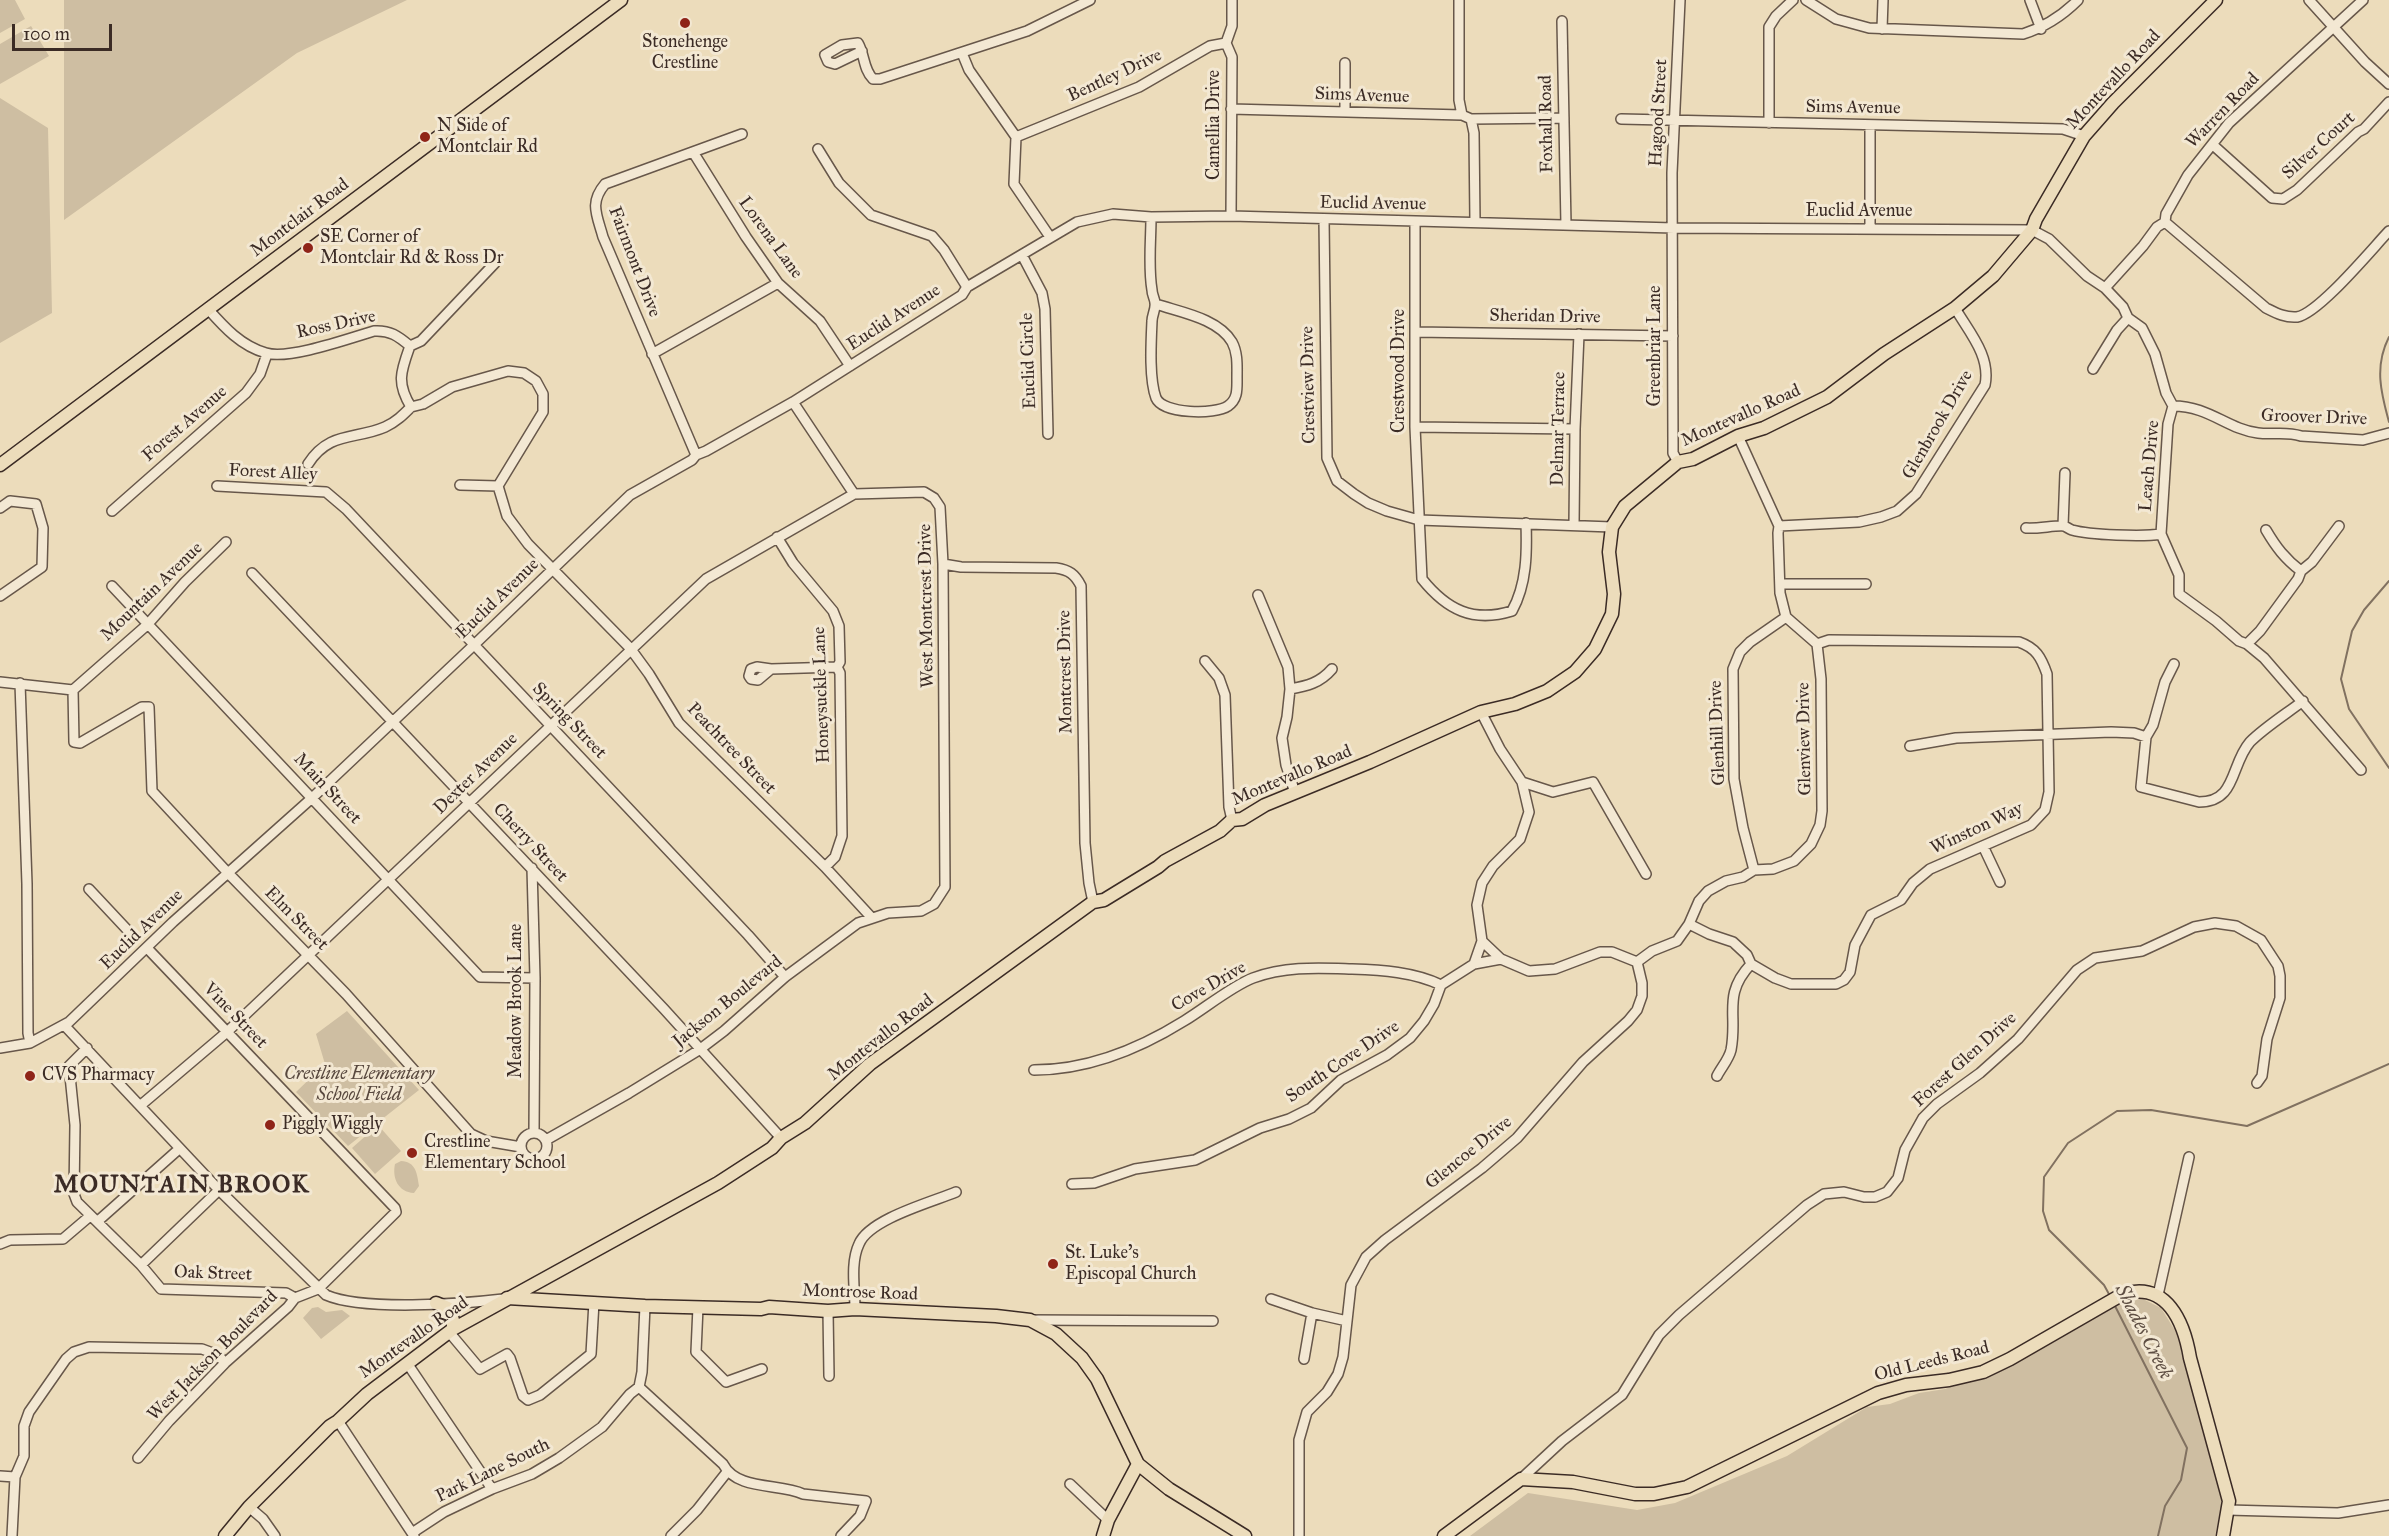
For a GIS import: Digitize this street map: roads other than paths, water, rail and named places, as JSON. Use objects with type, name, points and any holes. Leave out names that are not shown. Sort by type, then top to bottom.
[{"type":"main road","name":"Montclair Road","points":[[0,465],[621,0]]},
{"type":"main road","name":"Montevallo Road","points":[[225,1536],[249,1507],[330,1426],[366,1394],[451,1330],[505,1298],[551,1276],[718,1183],[772,1148],[781,1138],[805,1123],[870,1065],[1093,902],[1104,900],[1165,861],[1220,831],[1232,820],[1242,819],[1295,792],[1370,762],[1481,712],[1515,704],[1547,691],[1575,672],[1595,649],[1612,615],[1614,594],[1609,552],[1612,527],[1625,506],[1678,462],[1693,459],[1738,436],[1764,428],[1827,397],[1884,354],[1955,308],[1993,276],[2032,230],[2084,135],[2216,0]]},
{"type":"main road","points":[[551,1276],[550,1288],[557,1300]]},
{"type":"main road","name":"Old Leeds Road","points":[[1521,1479],[1572,1482],[1635,1494],[1654,1494],[1687,1487],[1878,1393],[1906,1385],[1949,1380],[1983,1372],[2125,1293],[2136,1291],[2158,1295]]},
{"type":"main road","points":[[2158,1295],[2173,1310],[2187,1336],[2190,1358],[2229,1501],[2223,1536]]},
{"type":"main road","name":"Montrose Road","points":[[505,1298],[645,1306],[761,1309],[769,1307],[828,1311],[855,1309],[996,1316],[1030,1320],[1052,1326]]},
{"type":"main road","points":[[436,1303],[448,1308],[453,1320],[451,1330]]},
{"type":"main road","points":[[1052,1326],[1082,1358],[1097,1379],[1138,1464],[1170,1489],[1245,1536]]},
{"type":"main road","points":[[1103,1536],[1108,1520],[1138,1464]]},
{"type":"main road","points":[[1444,1536],[1521,1479]]},
{"type":"street","points":[[862,51],[867,72],[873,79],[1027,31],[1090,0]]},
{"type":"street","name":"Camellia Drive","points":[[1231,216],[1232,57],[1226,43],[1232,26],[1232,0]]},
{"type":"street","points":[[1459,0],[1459,100],[1474,133],[1475,222]]},
{"type":"street","name":"Hagood Street","points":[[1674,228],[1672,173],[1680,0]]},
{"type":"street","points":[[1769,123],[1769,27],[1776,16],[1793,0]]},
{"type":"street","points":[[1806,0],[1836,19],[1869,28],[2023,34],[2041,29],[2064,14],[2078,0]]},
{"type":"street","points":[[1882,29],[1883,0]]},
{"type":"street","points":[[2030,0],[2041,29]]},
{"type":"street","points":[[2309,0],[2332,28],[2389,84]]},
{"type":"street","name":"Warren Road","points":[[2105,288],[2157,227],[2165,222],[2166,214],[2188,175],[2229,123],[2363,0]]},
{"type":"street","name":"Foxhall Road","points":[[1562,21],[1566,225]]},
{"type":"street","name":"Bentley Drive","points":[[1016,137],[1139,87],[1210,46],[1226,43]]},
{"type":"street","points":[[962,53],[969,70],[1016,137],[1014,184],[1050,237]]},
{"type":"street","points":[[1345,63],[1345,112]]},
{"type":"street","name":"Silver Court","points":[[2213,145],[2272,198],[2283,199],[2297,190],[2358,132],[2364,129],[2389,102]]},
{"type":"street","name":"Sims Avenue","points":[[1231,109],[1564,118]]},
{"type":"street","name":"Sims Avenue","points":[[1621,119],[2063,129],[2084,135]]},
{"type":"street","points":[[1870,126],[1870,229]]},
{"type":"street","name":"Fairmont Drive","points":[[696,455],[603,237],[594,206],[605,184],[742,134]]},
{"type":"street","points":[[818,149],[838,183],[871,215],[932,236],[944,250],[967,287]]},
{"type":"street","name":"Lorena Lane","points":[[693,152],[746,237],[778,283],[820,321],[850,366]]},
{"type":"street","name":"Euclid Avenue","points":[[0,1048],[30,1043],[64,1025],[94,999],[228,873],[312,798],[630,495],[692,460],[696,455],[793,402],[962,295],[967,287],[1077,222],[1094,216],[1113,214],[1151,217],[1231,216],[1674,228],[2032,230]]},
{"type":"street","points":[[1151,217],[1151,290],[1156,304],[1152,319],[1153,385],[1157,401],[1173,411],[1218,410],[1227,407],[1234,401],[1237,393],[1236,356],[1232,342],[1222,330],[1210,323],[1156,304]]},
{"type":"street","name":"Crestview Drive","points":[[1324,219],[1327,458],[1337,481],[1368,503],[1419,520],[1612,527]]},
{"type":"street","name":"Crestwood Drive","points":[[1415,222],[1415,427],[1422,579],[1434,595],[1459,612],[1493,616],[1512,611],[1520,596],[1527,554],[1526,523]]},
{"type":"street","points":[[2165,222],[2266,308],[2281,316],[2296,317],[2306,314],[2324,300],[2389,231]]},
{"type":"street","name":"Greenbriar Lane","points":[[1674,228],[1673,453],[1678,462]]},
{"type":"street","name":"Leach Drive","points":[[2032,230],[2049,239],[2087,276],[2105,288],[2123,307],[2128,318],[2142,328],[2151,345],[2166,393],[2173,406],[2167,430],[2161,534],[2180,575],[2179,594],[2216,621],[2239,642],[2247,644],[2264,658],[2361,770]]},
{"type":"street","name":"Euclid Circle","points":[[1023,255],[1042,293],[1045,309],[1048,434]]},
{"type":"street","points":[[411,407],[403,395],[401,385],[402,369],[410,346],[421,341],[495,263]]},
{"type":"street","points":[[652,354],[778,283]]},
{"type":"street","name":"Glenbrook Drive","points":[[1779,526],[1859,522],[1881,518],[1897,511],[1916,494],[1985,385],[1985,359],[1955,308]]},
{"type":"street","points":[[208,309],[233,336],[267,354]]},
{"type":"street","points":[[2093,369],[2117,330],[2128,318]]},
{"type":"street","name":"Ross Drive","points":[[267,354],[302,351],[384,330],[397,334],[410,346]]},
{"type":"street","name":"Sheridan Drive","points":[[1416,332],[1672,336]]},
{"type":"street","name":"Delmar Terrace","points":[[1574,525],[1579,334]]},
{"type":"street","name":"Forest Avenue","points":[[112,511],[246,393],[260,374],[267,354]]},
{"type":"street","points":[[308,464],[314,454],[335,439],[383,428],[398,420],[411,407],[423,404],[452,387],[508,371],[524,373],[536,381],[543,394],[543,412],[498,486],[460,485]]},
{"type":"street","points":[[793,402],[854,494]]},
{"type":"street","name":"Groover Drive","points":[[2173,406],[2187,406],[2203,410],[2259,434],[2292,433],[2301,436],[2363,440],[2388,433]]},
{"type":"street","points":[[1415,427],[1575,429]]},
{"type":"street","points":[[1738,436],[1779,526],[1780,593],[1786,617],[1817,644]]},
{"type":"street","points":[[2063,526],[2065,472]]},
{"type":"street","name":"Forest Alley","points":[[217,486],[326,492]]},
{"type":"street","name":"Peachtree Street","points":[[498,486],[507,516],[528,544],[554,568],[631,651],[650,674],[679,723],[825,867],[872,917]]},
{"type":"street","name":"Spring Street","points":[[326,492],[346,509],[475,644],[785,977]]},
{"type":"street","name":"West Montcrest Drive","points":[[854,494],[924,492],[934,498],[940,507],[942,516],[946,875],[945,887],[934,904]]},
{"type":"street","name":"Dexter Avenue","points":[[141,1105],[227,1032],[706,579],[854,494]]},
{"type":"street","points":[[0,508],[10,501],[36,504],[43,528],[42,567],[0,596]]},
{"type":"street","points":[[2026,528],[2042,529],[2063,526],[2072,530],[2147,537],[2161,534]]},
{"type":"street","points":[[2247,644],[2260,631],[2298,579],[2301,571],[2312,561],[2339,526]]},
{"type":"street","points":[[2265,530],[2288,561],[2301,571]]},
{"type":"street","name":"Honeysuckle Lane","points":[[777,537],[793,563],[833,611],[840,627],[840,662],[837,668],[840,674],[842,837],[835,857],[825,867]]},
{"type":"street","name":"Mountain Avenue","points":[[73,690],[147,625],[185,582],[226,542]]},
{"type":"street","name":"Montcrest Drive","points":[[943,564],[961,567],[1056,568],[1068,570],[1077,577],[1082,586],[1084,843],[1093,902]]},
{"type":"street","name":"Cherry Street","points":[[252,573],[532,868],[781,1138]]},
{"type":"street","points":[[1780,584],[1866,584]]},
{"type":"street","name":"Main Street","points":[[112,586],[480,977],[535,978]]},
{"type":"street","points":[[1258,594],[1288,667],[1290,689],[1282,738],[1286,765],[1295,792]]},
{"type":"street","name":"Glenhill Drive","points":[[1754,870],[1734,779],[1733,669],[1740,652],[1750,642],[1786,617]]},
{"type":"street","name":"Winston Way","points":[[1689,924],[1733,942],[1747,955],[1751,964],[1774,978],[1791,984],[1836,984],[1844,980],[1850,972],[1855,945],[1871,915],[1901,900],[1913,883],[1930,869],[2031,825],[2045,810],[2049,792],[2046,735],[2047,674],[2040,655],[2028,645],[2019,642],[1829,640],[1817,644]]},
{"type":"street","name":"Glenview Drive","points":[[1637,962],[1652,951],[1677,940],[1689,924],[1699,901],[1708,891],[1754,870],[1773,869],[1794,861],[1811,844],[1820,825],[1822,811],[1821,679],[1817,644]]},
{"type":"street","points":[[1206,662],[1220,678],[1225,695],[1229,807],[1232,820]]},
{"type":"street","points":[[2174,664],[2164,682],[2153,725],[2146,737],[2141,787],[2199,802],[2208,802],[2221,796],[2227,790],[2240,757],[2251,742],[2303,701]]},
{"type":"street","points":[[771,669],[837,668]]},
{"type":"street","points":[[1290,689],[1311,685],[1324,679],[1332,669]]},
{"type":"street","points":[[0,682],[73,690]]},
{"type":"street","points":[[20,683],[30,1043]]},
{"type":"street","name":"Elm Street","points":[[73,690],[74,742],[80,743],[142,707],[149,707],[152,791],[228,873],[309,955],[471,1134]]},
{"type":"street","points":[[1481,712],[1500,749],[1522,782],[1529,812],[1520,839],[1493,866],[1482,884],[1477,905],[1482,941],[1501,959],[1529,971],[1555,969],[1600,952],[1612,952],[1637,962]]},
{"type":"street","points":[[1910,746],[1956,738],[2111,732],[2134,733],[2146,737]]},
{"type":"street","points":[[1522,782],[1553,792],[1593,782],[1646,874]]},
{"type":"street","points":[[1983,846],[2000,882]]},
{"type":"street","name":"Meadow Brook Lane","points":[[532,868],[535,978],[534,1133]]},
{"type":"street","points":[[89,889],[133,936]]},
{"type":"street","name":"Jackson Boulevard","points":[[471,1134],[486,1142],[521,1147],[527,1157],[540,1158],[546,1152],[546,1140],[699,1050],[785,977],[846,931],[872,917],[888,913],[912,913],[934,904]]},
{"type":"street","name":"Forest Glen Drive","points":[[1521,1479],[1562,1441],[1622,1395],[1659,1335],[1807,1204],[1824,1194],[1844,1192],[1875,1197],[1887,1192],[1898,1178],[1905,1150],[1923,1118],[1937,1104],[1980,1073],[2018,1039],[2077,970],[2095,958],[2142,951],[2194,927],[2215,923],[2236,926],[2261,940],[2278,966],[2280,998],[2267,1040],[2262,1076],[2257,1083]]},
{"type":"street","points":[[1474,964],[1482,941]]},
{"type":"street","name":"Vine Street","points":[[147,948],[395,1208],[396,1212]]},
{"type":"street","points":[[1441,985],[1474,964],[1501,959]]},
{"type":"street","name":"Glencoe Drive","points":[[1299,1536],[1299,1440],[1307,1412],[1327,1392],[1338,1374],[1343,1357],[1351,1285],[1366,1257],[1385,1240],[1482,1168],[1517,1138],[1584,1062],[1628,1021],[1637,1010],[1642,996],[1642,983],[1637,962]]},
{"type":"street","points":[[1717,1076],[1731,1052],[1734,988],[1741,975],[1751,964]]},
{"type":"street","name":"Cove Drive","points":[[1034,1070],[1076,1067],[1102,1060],[1183,1022],[1252,978],[1293,968],[1373,970],[1414,976],[1441,985]]},
{"type":"street","name":"South Cove Drive","points":[[1072,1184],[1094,1183],[1135,1169],[1195,1160],[1260,1128],[1290,1119],[1311,1108],[1341,1080],[1387,1055],[1410,1038],[1424,1021],[1441,985]]},
{"type":"street","points":[[64,1025],[141,1105],[179,1149],[326,1295],[336,1300],[378,1304],[469,1303],[505,1298]]},
{"type":"street","name":"Oak Street","points":[[87,1048],[69,1066],[75,1125],[74,1194],[77,1202],[141,1265],[161,1289],[286,1293],[294,1298]]},
{"type":"street","points":[[521,1147],[524,1138],[534,1133],[543,1136],[546,1140]]},
{"type":"street","points":[[0,1244],[10,1240],[63,1239],[94,1219],[179,1149]]},
{"type":"street","points":[[2158,1295],[2189,1157]]},
{"type":"street","points":[[141,1265],[219,1190]]},
{"type":"street","points":[[855,1309],[855,1256],[865,1233],[878,1224],[956,1192]]},
{"type":"street","name":"West Jackson Boulevard","points":[[138,1458],[169,1421],[225,1363],[288,1307],[294,1298],[318,1289],[396,1212]]},
{"type":"street","points":[[1271,1299],[1312,1313],[1347,1321]]},
{"type":"street","points":[[451,1330],[480,1369],[507,1354],[523,1396],[528,1400],[540,1395],[591,1354],[594,1302]]},
{"type":"street","points":[[645,1306],[642,1372],[639,1387],[716,1457],[727,1472],[761,1487],[866,1501],[860,1516],[841,1536]]},
{"type":"street","points":[[698,1307],[696,1352],[726,1382],[762,1369]]},
{"type":"street","points":[[828,1311],[828,1376]]},
{"type":"street","points":[[1304,1359],[1312,1313]]},
{"type":"street","points":[[1052,1326],[1213,1322]]},
{"type":"street","points":[[12,1536],[15,1477],[24,1456],[24,1426],[29,1412],[54,1373],[74,1352],[89,1347],[202,1349],[218,1355],[225,1363]]},
{"type":"street","points":[[407,1364],[492,1490]]},
{"type":"street","name":"Park Lane South","points":[[413,1534],[444,1512],[532,1474],[559,1458],[602,1427],[630,1394],[639,1387]]},
{"type":"street","points":[[338,1421],[413,1534]]},
{"type":"street","points":[[671,1536],[697,1510],[727,1472]]},
{"type":"street","points":[[0,1476],[15,1477]]},
{"type":"street","points":[[1070,1484],[1108,1520]]},
{"type":"street","points":[[2228,1510],[2338,1513],[2389,1505]]},
{"type":"street","points":[[249,1507],[263,1519],[275,1536]]},
{"type":"waterway","name":"Shades Creek","points":[[2389,337],[2384,348],[2380,369],[2389,422]]},
{"type":"waterway","name":"Shades Creek","points":[[2389,581],[2364,610],[2352,631],[2341,679],[2349,709],[2389,768]]},
{"type":"waterway","name":"Shades Creek","points":[[2110,1296],[2104,1285],[2049,1230],[2043,1211],[2044,1177],[2068,1143],[2117,1111],[2151,1110],[2247,1126],[2389,1064]]},
{"type":"waterway","name":"Shades Creek","points":[[2114,1304],[2187,1448],[2181,1480],[2165,1506],[2158,1536]]},
{"type":"place","name":"Stonehenge Crestline","points":[[685,23]]},
{"type":"place","name":"N Side of Montclair Rd","points":[[425,137]]},
{"type":"place","name":"SE Corner of Montclair Rd & Ross Dr","points":[[308,248]]},
{"type":"place","name":"CVS Pharmacy","points":[[30,1076]]},
{"type":"place","name":"Piggly Wiggly","points":[[270,1125]]},
{"type":"place","name":"Crestline Elementary School","points":[[412,1153]]},
{"type":"place","name":"St. Luke's Episcopal Church","points":[[1053,1264]]},
{"type":"district","name":"MOUNTAIN BROOK","points":[[182,1186]]},
{"type":"park label","name":"Crestline Elementary School Field","points":[[359,1085]]}]
